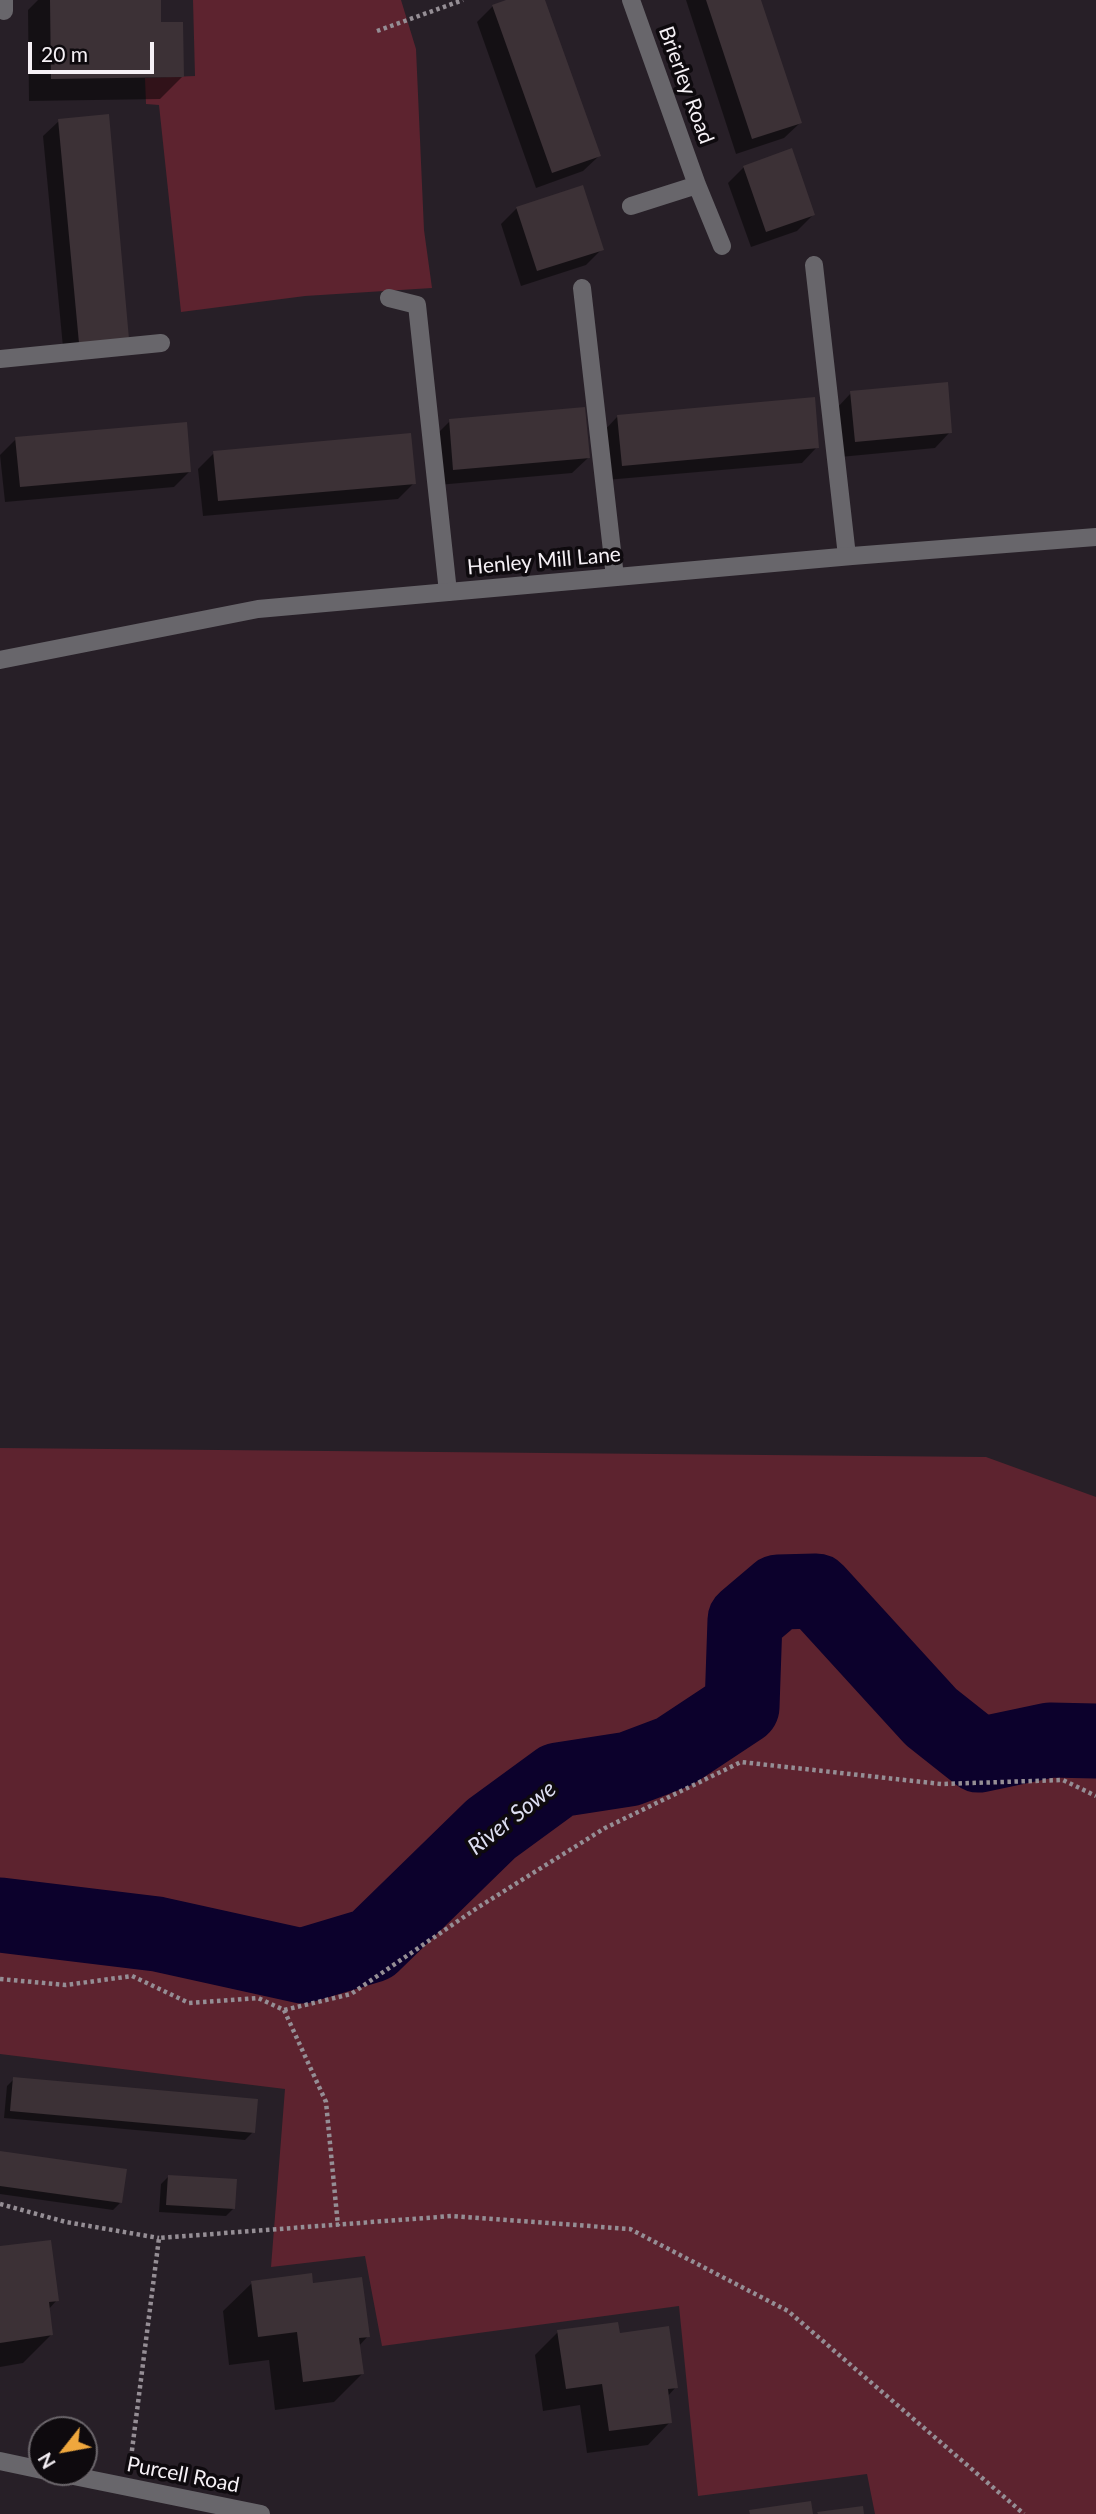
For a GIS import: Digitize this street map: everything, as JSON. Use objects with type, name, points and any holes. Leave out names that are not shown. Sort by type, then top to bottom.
[{"type":"street","name":"Brierley Road","points":[[631,0],[697,185],[722,246]]},
{"type":"street","points":[[631,206],[697,185]]},
{"type":"street","points":[[814,265],[847,556]]},
{"type":"street","points":[[582,288],[615,577]]},
{"type":"street","points":[[389,298],[417,305],[448,592]]},
{"type":"street","points":[[0,359],[161,343]]},
{"type":"street","name":"Henley Mill Lane","points":[[0,660],[258,609],[847,556],[1096,537]]},
{"type":"street","points":[[0,2461],[28,2467]]},
{"type":"street","name":"Purcell Road","points":[[98,2481],[261,2514]]},
{"type":"path","points":[[377,30],[463,0]]},
{"type":"path","points":[[0,1979],[66,1985],[132,1976],[189,2003],[258,1998],[284,2010],[351,1994],[477,1908],[605,1828],[741,1762],[941,1784],[1063,1780],[1096,1796]]},
{"type":"path","points":[[284,2010],[327,2102],[338,2226]]},
{"type":"path","points":[[0,2204],[66,2222],[159,2238],[452,2216],[630,2230],[788,2311],[1024,2514]]},
{"type":"path","points":[[127,2487],[159,2238]]},
{"type":"shaded area","points":[[193,0],[401,0],[416,49],[424,230],[432,288],[305,296],[181,312],[159,105],[146,104],[145,78],[195,76]]},
{"type":"shaded area","points":[[0,1448],[986,1457],[1096,1497],[1096,2514],[875,2514],[867,2474],[698,2496],[679,2306],[382,2346],[365,2256],[271,2267],[285,2089],[0,2054]]},
{"type":"building","points":[[50,0],[161,0],[161,22],[183,22],[184,77],[51,79]]},
{"type":"building","points":[[506,0],[545,0],[601,156],[552,173],[492,5]]},
{"type":"building","points":[[706,0],[761,0],[802,123],[752,139]]},
{"type":"building","points":[[109,114],[129,339],[79,343],[58,119]]},
{"type":"building","points":[[792,148],[815,215],[766,232],[743,166]]},
{"type":"building","points":[[583,185],[604,250],[537,271],[516,207]]},
{"type":"building","points":[[948,382],[952,433],[855,442],[850,391]]},
{"type":"building","points":[[815,397],[819,448],[622,466],[617,415]]},
{"type":"building","points":[[585,407],[590,458],[453,470],[449,419]]},
{"type":"building","points":[[187,422],[191,472],[20,487],[15,437]]},
{"type":"building","points":[[411,433],[416,484],[218,501],[213,451]]},
{"type":"building","points":[[13,2077],[258,2099],[255,2133],[10,2111]]},
{"type":"building","points":[[0,2151],[127,2169],[122,2203],[0,2186]]},
{"type":"building","points":[[168,2175],[237,2179],[235,2209],[166,2205]]},
{"type":"building","points":[[51,2240],[59,2301],[49,2302],[53,2335],[0,2343],[0,2246]]},
{"type":"building","points":[[312,2273],[313,2283],[362,2277],[370,2337],[359,2338],[364,2374],[303,2382],[297,2332],[258,2337],[251,2281]]},
{"type":"building","points":[[618,2322],[620,2333],[669,2326],[678,2388],[668,2389],[672,2423],[609,2431],[602,2384],[566,2389],[557,2330]]},
{"type":"building","points":[[811,2501],[813,2514],[750,2514],[749,2510]]},
{"type":"building","points":[[863,2506],[864,2514],[817,2512]]},
{"type":"waterway","name":"River Sowe","points":[[0,1915],[157,1934],[302,1966],[372,1945],[491,1829],[558,1780],[629,1769],[674,1752],[742,1707],[745,1620],[778,1592],[816,1591],[931,1717],[979,1755],[1050,1740],[1096,1741]]}]
